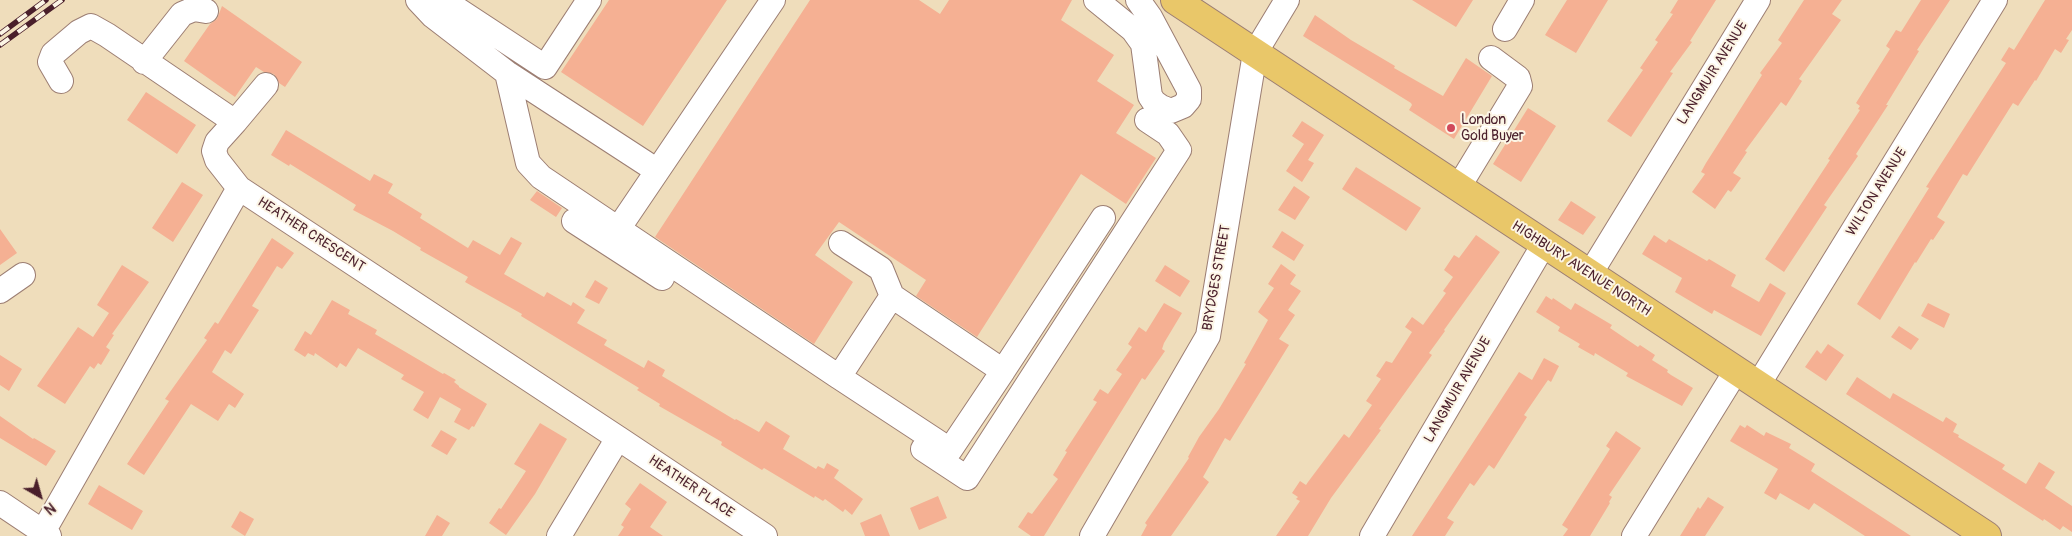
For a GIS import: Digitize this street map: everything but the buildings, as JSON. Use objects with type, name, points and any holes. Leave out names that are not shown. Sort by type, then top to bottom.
[{"type":"main road","name":"HIGHBURY AVENUE NORTH","points":[[1171,0],[1175,0],[1988,536]]},
{"type":"street","points":[[418,0],[433,16],[507,73],[656,170]]},
{"type":"street","points":[[443,0],[545,66],[589,0]]},
{"type":"street","points":[[613,236],[773,0]]},
{"type":"street","points":[[1096,0],[1133,30],[1143,44],[1150,96],[1154,102],[1171,111],[1183,106]]},
{"type":"street","points":[[1138,0],[1150,17],[1189,90],[1189,99],[1183,106],[1168,134]]},
{"type":"street","name":"BRYDGES STREET","points":[[1092,536],[1208,336],[1254,53],[1287,0]]},
{"type":"street","points":[[1504,29],[1522,0]]},
{"type":"street","name":"LANGMUIR AVENUE","points":[[1590,274],[1758,0]]},
{"type":"street","name":"WILTON AVENUE","points":[[1634,536],[1747,378],[1996,0]]},
{"type":"street","points":[[144,62],[182,14],[194,9],[206,11]]},
{"type":"street","points":[[61,81],[50,62],[53,54],[79,32],[91,26],[234,122],[266,85]]},
{"type":"street","points":[[1458,188],[1520,86],[1518,78],[1491,58]]},
{"type":"street","points":[[507,73],[528,163],[541,176],[613,236],[967,478],[1179,150],[1168,134],[1148,120]]},
{"type":"street","name":"HEATHER CRESCENT","points":[[234,122],[217,142],[214,152],[217,160],[239,188],[618,438]]},
{"type":"street","points":[[0,503],[46,534],[239,188]]},
{"type":"street","points":[[574,221],[613,236],[839,377],[950,450],[1103,218]]},
{"type":"street","points":[[842,243],[882,269],[892,296],[1003,371]]},
{"type":"street","name":"LANGMUIR AVENUE","points":[[1372,536],[1544,244]]},
{"type":"street","points":[[0,291],[23,275]]},
{"type":"street","points":[[839,377],[892,296]]},
{"type":"street","points":[[559,536],[618,438]]},
{"type":"street","name":"HEATHER PLACE","points":[[618,438],[764,536]]},
{"type":"railway","points":[[0,34],[46,0]]},
{"type":"railway","points":[[0,45],[62,0]]},
{"type":"place","name":"London Gold Buyer","points":[[1451,128]]}]
